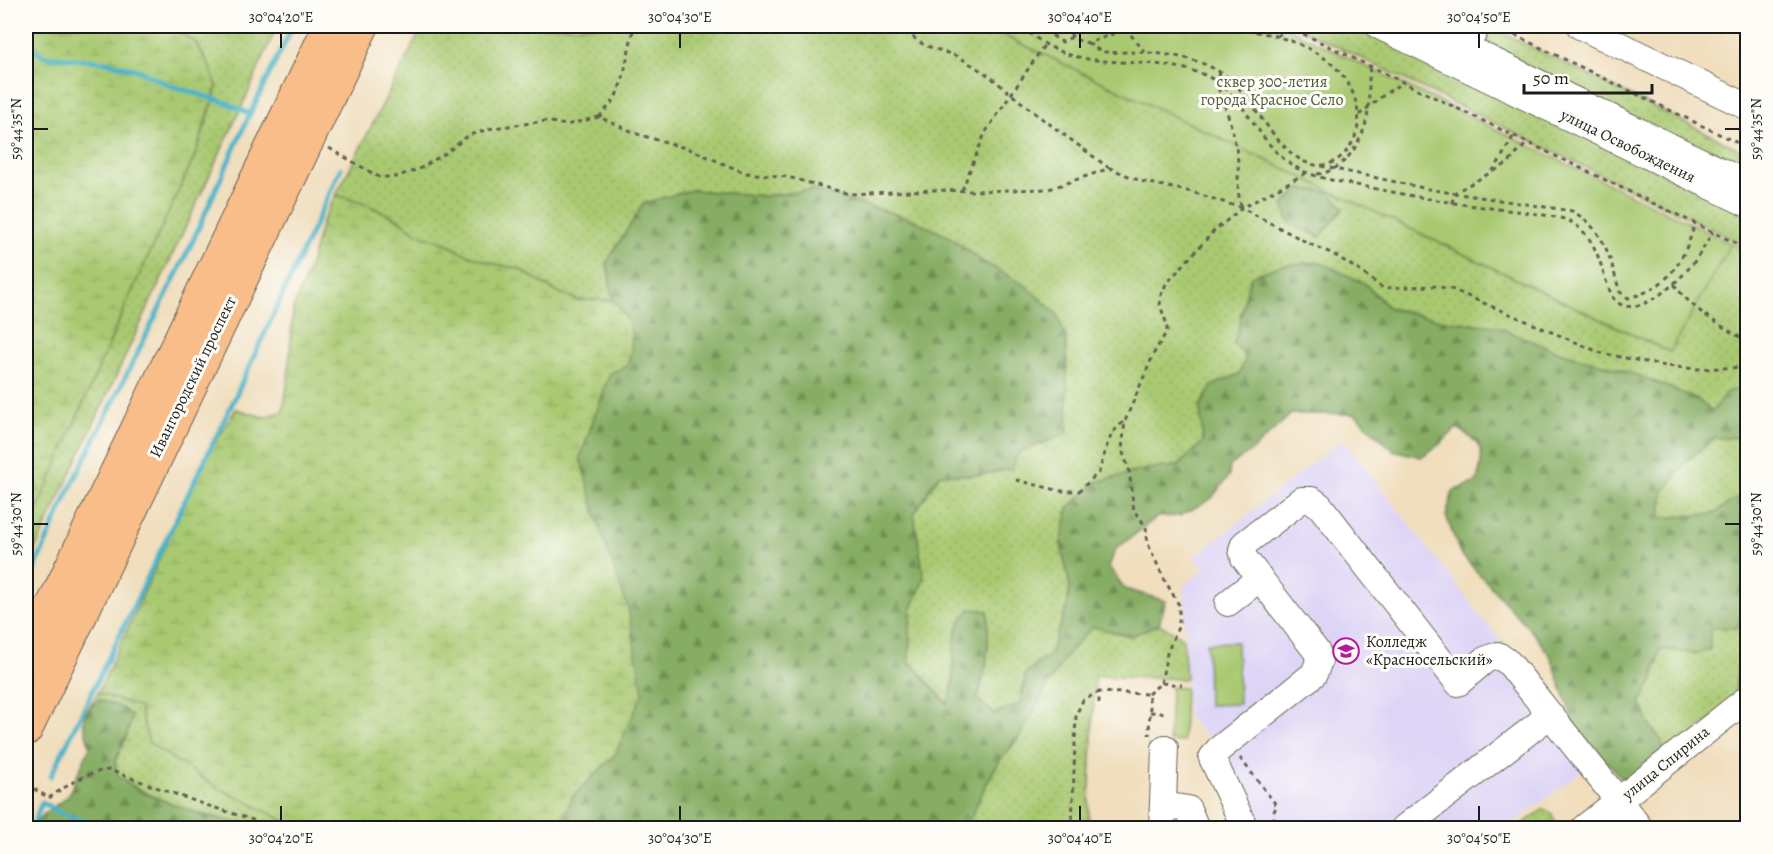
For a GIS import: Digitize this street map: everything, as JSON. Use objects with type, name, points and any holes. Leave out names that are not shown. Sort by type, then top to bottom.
[{"type":"highway","name":"Ивангородский проспект","points":[[26,662],[330,26]]},
{"type":"highway","name":"Ивангородский проспект","points":[[26,729],[362,26]]},
{"type":"street","name":"улица Освобождения","points":[[1379,26],[1467,46],[1748,204]]},
{"type":"street","name":"улица Освобождения","points":[[1421,26],[1467,46],[1748,183]]},
{"type":"street","points":[[1580,26],[1748,107]]},
{"type":"street","points":[[1245,828],[1212,758],[1227,742],[1314,674],[1319,662],[1317,652],[1244,558],[1242,550],[1244,544],[1301,500],[1312,500],[1320,506],[1458,683],[1485,660],[1498,656],[1509,663],[1640,828]]},
{"type":"street","points":[[1228,603],[1260,578]]},
{"type":"street","name":"улица Спирина","points":[[1584,828],[1748,698]]},
{"type":"street","points":[[1404,828],[1550,715]]},
{"type":"street","points":[[1157,742],[1162,817],[1188,809],[1196,828]]},
{"type":"path","points":[[327,147],[380,177],[395,177],[419,169],[446,153],[469,135],[485,130],[546,121],[566,125],[599,117],[615,99],[623,78],[634,26]]},
{"type":"path","points":[[898,26],[924,45],[959,57],[988,75],[1110,168],[1140,181],[1192,192],[1242,208],[1333,254],[1357,268],[1383,288],[1434,286],[1451,289],[1601,353],[1666,366],[1697,369],[1748,367]]},
{"type":"path","points":[[1022,26],[1045,44],[1078,58],[1160,64],[1189,70],[1215,81],[1234,97],[1273,150],[1307,172],[1346,183],[1452,203],[1568,220],[1592,241],[1613,298],[1625,306],[1640,305],[1674,284],[1692,266],[1713,232]]},
{"type":"path","points":[[1037,26],[1062,42]]},
{"type":"path","points":[[1053,37],[1055,26]]},
{"type":"path","points":[[1065,26],[1072,37],[1100,51],[1161,54],[1191,60],[1220,72],[1240,88],[1277,138],[1300,159],[1316,165],[1454,193],[1572,211],[1590,223],[1601,237],[1620,292],[1628,298]]},
{"type":"path","points":[[1088,43],[1135,26]]},
{"type":"path","points":[[1214,26],[1251,29],[1277,36],[1317,54],[1334,66],[1349,85],[1359,115],[1357,131],[1347,152],[1333,163],[1316,165]]},
{"type":"path","points":[[1277,36],[1288,26],[1748,249]]},
{"type":"path","points":[[1494,26],[1748,148]]},
{"type":"path","points":[[1125,28],[1146,53]]},
{"type":"path","points":[[1058,51],[1062,42],[1072,37]]},
{"type":"path","points":[[961,191],[985,133],[1045,44]]},
{"type":"path","points":[[1100,51],[1100,61]]},
{"type":"path","points":[[1160,64],[1161,54]]},
{"type":"path","points":[[1071,828],[1076,715],[1083,700],[1099,693],[1148,694],[1161,682],[1167,653],[1179,625],[1179,604],[1164,579],[1148,544],[1146,528],[1134,512],[1129,470],[1122,450],[1125,421],[1154,352],[1167,331],[1160,305],[1161,295],[1166,284],[1214,231],[1242,208],[1307,172],[1318,174],[1334,169],[1347,159],[1365,126],[1370,66]]},
{"type":"path","points":[[1215,81],[1220,72]]},
{"type":"path","points":[[1215,81],[1233,131],[1238,161],[1238,196],[1242,208]]},
{"type":"path","points":[[1359,115],[1403,82]]},
{"type":"path","points":[[599,117],[640,135],[692,150],[745,172],[788,177],[849,194],[932,190],[1049,189],[1110,168]]},
{"type":"path","points":[[1252,123],[1261,118]]},
{"type":"path","points":[[1490,173],[1514,135]]},
{"type":"path","points":[[1452,203],[1454,193],[1508,163],[1528,142]]},
{"type":"path","points":[[1295,166],[1300,159]]},
{"type":"path","points":[[1541,215],[1542,205]]},
{"type":"path","points":[[1625,306],[1628,298],[1658,284],[1674,272],[1686,252],[1695,223]]},
{"type":"path","points":[[1592,241],[1601,237]]},
{"type":"path","points":[[1674,272],[1681,278]]},
{"type":"path","points":[[1674,284],[1690,303],[1714,322],[1748,342]]},
{"type":"path","points":[[1016,480],[1061,491],[1079,491],[1099,472],[1108,442],[1114,431],[1125,421]]},
{"type":"path","points":[[1161,682],[1182,685]]},
{"type":"path","points":[[1099,693],[1099,703]]},
{"type":"path","points":[[1148,694],[1157,742]]},
{"type":"path","points":[[1150,712],[1168,713]]},
{"type":"path","points":[[1227,742],[1277,806],[1273,811],[1273,818],[1277,828]]},
{"type":"path","points":[[26,784],[49,798],[69,783],[99,771],[109,770],[278,828]]},
{"type":"shaded area","name":"Колледж «Красносельский»","points":[[1343,439],[1594,762],[1507,828],[1257,828],[1216,745],[1187,717],[1184,585],[1204,569],[1194,557]]},
{"type":"green space","points":[[28,26],[168,26],[195,42],[208,63],[217,86],[196,153],[128,300],[26,535],[26,28]]},
{"type":"green space","points":[[168,26],[277,26],[26,569],[26,535],[128,300],[196,153],[217,86],[208,63],[195,42]]},
{"type":"green space","points":[[423,26],[984,26],[1669,352],[1731,243],[1747,250],[1747,387],[1727,392],[1712,412],[1697,399],[1617,368],[1389,308],[1364,283],[1319,262],[1241,312],[1241,322],[1234,343],[1246,358],[1239,374],[1212,386],[1200,406],[1203,442],[1178,466],[1147,469],[1061,544],[1070,586],[1067,607],[1050,654],[1026,673],[1020,704],[994,714],[977,699],[984,677],[987,656],[988,611],[955,646],[952,692],[948,704],[909,661],[911,610],[924,579],[914,514],[940,474],[980,475],[982,261],[951,238],[909,218],[813,190],[765,196],[691,190],[607,262],[613,300],[578,300],[555,291],[519,269],[491,263],[463,253],[445,243],[419,234],[396,218],[362,203],[336,195]]},
{"type":"green space","name":"сквер 300-летия города Красное Село","points":[[984,26],[1283,26],[1731,243],[1670,352]]},
{"type":"green space","points":[[1295,26],[1357,26],[1747,214],[1747,246]]},
{"type":"green space","points":[[1489,26],[1747,153],[1747,174],[1482,44]]},
{"type":"green space","points":[[1300,189],[1329,192],[1344,208],[1320,237],[1289,223],[1283,205]]},
{"type":"green space","points":[[691,190],[765,196],[813,190],[909,218],[951,238],[982,261],[1026,286],[1057,314],[1066,337],[1068,433],[1018,453],[1012,469],[980,475],[940,474],[914,514],[924,579],[911,610],[909,661],[947,704],[953,685],[956,634],[960,622],[971,609],[988,611],[987,655],[984,677],[977,699],[994,714],[1020,704],[1026,673],[1050,654],[1067,607],[1070,586],[1061,544],[1068,508],[1096,482],[1147,469],[1178,466],[1203,442],[1200,407],[1212,386],[1239,374],[1246,358],[1234,343],[1251,276],[1283,265],[1318,262],[1364,283],[1389,308],[1441,320],[1495,326],[1559,352],[1643,377],[1697,399],[1712,412],[1727,392],[1747,387],[1747,437],[1714,438],[1686,462],[1664,491],[1660,518],[1714,514],[1747,491],[1747,633],[1744,628],[1710,628],[1710,650],[1696,654],[1660,649],[1653,680],[1640,703],[1652,729],[1661,740],[1665,755],[1625,782],[1575,726],[1551,657],[1533,633],[1460,553],[1446,516],[1453,491],[1476,482],[1482,456],[1478,444],[1457,428],[1421,457],[1393,450],[1355,414],[1291,414],[1254,449],[1230,466],[1229,476],[1211,499],[1180,516],[1157,517],[1115,550],[1109,567],[1125,589],[1166,601],[1159,624],[1131,636],[1093,627],[1080,639],[1059,666],[1016,741],[994,770],[967,828],[558,828],[573,796],[614,756],[601,532],[580,458],[610,373],[627,366],[620,309],[613,300],[607,262],[644,203]]},
{"type":"green space","points":[[336,195],[362,203],[396,218],[419,234],[445,243],[463,253],[491,263],[519,269],[555,291],[577,300],[613,300],[629,324],[632,339],[627,366],[610,373],[580,458],[601,532],[628,608],[643,693],[614,756],[573,796],[558,828],[298,828],[220,789],[149,743],[139,707],[98,693],[205,459],[236,409],[263,417],[283,412],[288,380],[293,309],[309,268],[322,222]]},
{"type":"green space","points":[[1747,437],[1747,491],[1714,514],[1660,518],[1664,491],[1686,462],[1714,438]]},
{"type":"green space","points":[[1159,624],[1183,638],[1186,679],[1095,676],[1088,828],[967,828],[994,770],[1016,741],[1059,666],[1080,639],[1093,627],[1131,636]]},
{"type":"green space","points":[[1710,628],[1744,628],[1747,633],[1748,642],[1737,668],[1735,701],[1665,755],[1661,740],[1652,730],[1640,703],[1653,680],[1660,648],[1676,650]]},
{"type":"green space","points":[[1237,642],[1239,704],[1208,705],[1207,643]]},
{"type":"green space","points":[[1747,647],[1747,690],[1735,701],[1738,661]]},
{"type":"green space","points":[[1171,687],[1185,688],[1183,742],[1169,741]]},
{"type":"green space","points":[[98,693],[139,707],[149,743],[220,789],[298,828],[269,829],[208,816],[152,796],[117,777],[115,762],[127,735],[90,705]]},
{"type":"green space","points":[[100,700],[120,707],[132,716],[127,735],[115,762],[118,777],[143,793],[205,816],[264,828],[32,828],[44,814],[68,796],[90,746],[84,726],[85,714],[93,704]]},
{"type":"green space","points":[[1544,809],[1551,813],[1558,826],[1556,828],[1517,828]]},
{"type":"waterway","points":[[26,588],[68,493],[190,247],[247,120],[293,26]]},
{"type":"waterway","points":[[26,33],[35,50],[43,56],[107,62],[138,70],[169,85],[227,103],[250,114]]},
{"type":"waterway","points":[[51,776],[232,404],[341,168]]},
{"type":"waterway","points":[[32,828],[42,802],[60,813],[104,828]]},
{"type":"place","name":"Колледж «Красносельский»","points":[[1346,651]]}]
